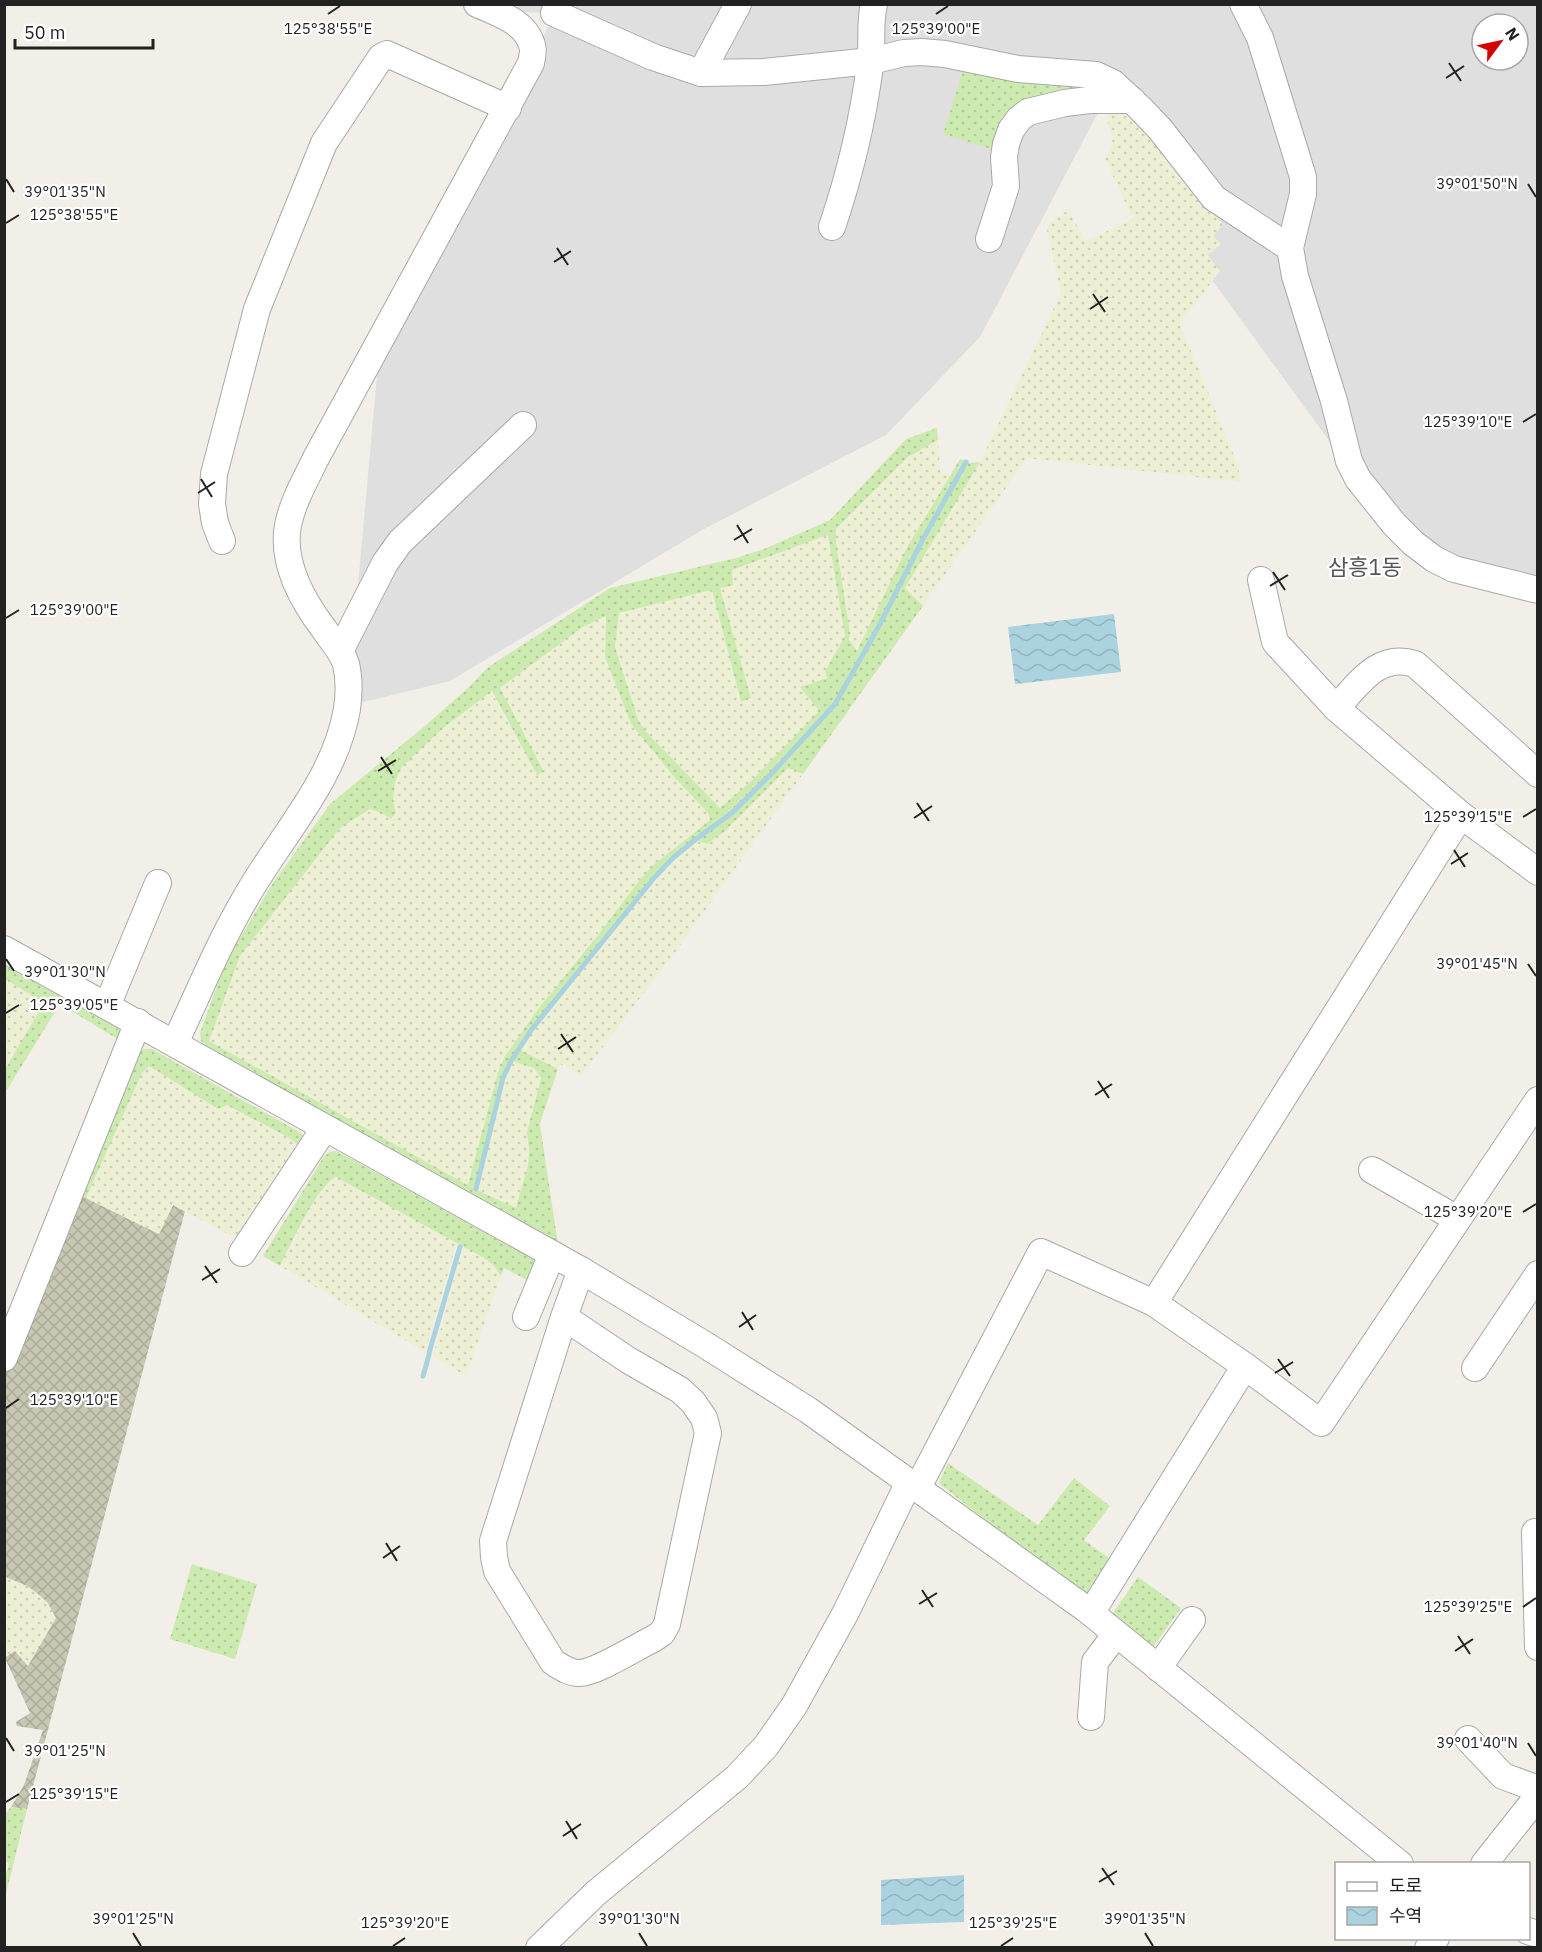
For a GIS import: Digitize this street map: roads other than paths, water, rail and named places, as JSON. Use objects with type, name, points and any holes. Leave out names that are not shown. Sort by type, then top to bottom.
[{"type":"street","points":[[175,1043],[249,892],[313,795],[342,735],[348,688],[345,663],[340,651],[312,613],[290,565],[288,527],[293,508],[316,458],[531,63],[533,46],[524,29],[477,4]]},
{"type":"street","points":[[701,73],[738,4]]},
{"type":"street","points":[[832,227],[848,180],[858,138],[871,61],[874,4]]},
{"type":"street","points":[[1243,4],[1260,38],[1268,61],[1303,177],[1303,194],[1290,248],[1295,276],[1334,400],[1349,461],[1358,479],[1394,524],[1434,560],[1454,569],[1538,590]]},
{"type":"street","points":[[524,29],[559,9],[653,57],[701,73],[764,72],[871,61],[904,53],[922,52],[945,54],[1018,69],[1096,75],[1113,83],[1160,129],[1214,198],[1290,248]]},
{"type":"street","points":[[222,541],[215,523],[212,504],[214,474],[257,309],[324,143],[381,57],[387,54],[508,108]]},
{"type":"street","points":[[989,239],[1006,186],[1004,157],[1006,144],[1011,130],[1019,119],[1028,112],[1065,103],[1089,100],[1132,100]]},
{"type":"street","points":[[340,651],[381,571],[400,542],[523,425]]},
{"type":"street","points":[[1261,580],[1275,642],[1336,708],[1461,815],[1538,872]]},
{"type":"street","points":[[1336,708],[1372,670],[1383,663],[1403,660],[1415,664],[1534,763]]},
{"type":"street","points":[[1154,1303],[1461,815]]},
{"type":"street","points":[[107,1006],[158,883]]},
{"type":"street","points":[[4,949],[581,1270],[808,1410],[1091,1613],[1399,1862]]},
{"type":"street","points":[[4,1358],[138,1022]]},
{"type":"street","points":[[539,1947],[596,1893],[737,1777],[766,1746],[794,1706],[1041,1252],[1154,1303],[1245,1366],[1321,1423],[1538,1100]]},
{"type":"street","points":[[242,1253],[324,1129]]},
{"type":"street","points":[[1372,1170],[1457,1220]]},
{"type":"street","points":[[526,1317],[552,1254]]},
{"type":"street","points":[[564,1317],[628,1360],[680,1390],[693,1402],[704,1418],[708,1433],[668,1624],[662,1633],[653,1639],[594,1669],[580,1673],[566,1670],[553,1662],[497,1571],[493,1541],[564,1317],[581,1270]]},
{"type":"street","points":[[1475,1368],[1538,1274]]},
{"type":"street","points":[[1091,1613],[1245,1366]]},
{"type":"street","points":[[1535,1533],[1538,1647]]},
{"type":"street","points":[[1158,1668],[1192,1620]]},
{"type":"street","points":[[1091,1717],[1095,1662],[1116,1634]]},
{"type":"street","points":[[1468,1739],[1503,1776],[1538,1789]]},
{"type":"street","points":[[1486,1862],[1538,1796]]},
{"type":"water","points":[[1114,614],[1121,672],[1015,684],[1008,627]]},
{"type":"water","points":[[964,1875],[964,1922],[881,1925],[881,1880]]},
{"type":"waterway","points":[[476,1189],[503,1078],[532,1029],[654,878],[672,859],[732,813],[835,704],[966,462]]},
{"type":"waterway","points":[[429,1353],[460,1247]]},
{"type":"waterway","points":[[423,1376],[429,1355]]},
{"type":"district","name":"삼흥1동","points":[[1365,567]]}]
